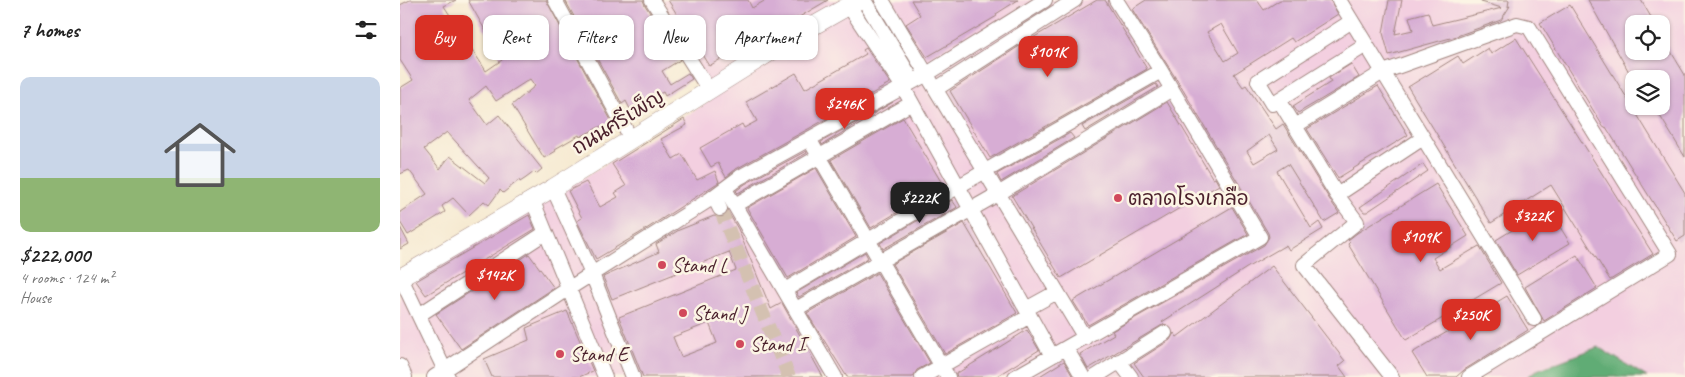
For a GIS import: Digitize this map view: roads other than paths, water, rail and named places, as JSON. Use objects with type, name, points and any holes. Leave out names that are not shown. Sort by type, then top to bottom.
[{"type":"main road","name":"ถนนศรีเพ็ญ","points":[[400,278],[553,188],[799,34],[857,2]]},
{"type":"street","points":[[555,0],[631,139]]},
{"type":"street","points":[[652,0],[709,90]]},
{"type":"street","points":[[882,0],[1085,338]]},
{"type":"street","points":[[400,278],[419,315],[443,375],[568,289],[720,198],[740,177],[927,74],[1045,0]]},
{"type":"street","points":[[936,89],[1075,0]]},
{"type":"street","points":[[1015,377],[1260,237],[1116,0]]},
{"type":"street","points":[[1340,0],[1382,72],[1534,319]]},
{"type":"street","points":[[857,2],[908,84],[912,103],[1052,356]]},
{"type":"street","points":[[1352,21],[1258,81],[1272,104],[1366,45]]},
{"type":"street","points":[[1295,126],[1382,72],[1517,24],[1529,27],[1670,254],[1469,377]]},
{"type":"street","points":[[785,290],[959,186],[1161,72]]},
{"type":"street","points":[[796,309],[972,210],[1172,90]]},
{"type":"street","points":[[1279,100],[1337,195],[1356,222],[1304,265],[1392,377]]},
{"type":"street","points":[[735,205],[912,103]]},
{"type":"street","points":[[1337,195],[1424,138]]},
{"type":"street","points":[[810,139],[945,372]]},
{"type":"street","points":[[553,188],[592,274],[634,377]]},
{"type":"street","points":[[720,198],[735,205],[835,377]]},
{"type":"street","points":[[532,199],[544,233],[605,377]]},
{"type":"street","points":[[419,315],[544,233]]},
{"type":"street","points":[[922,377],[945,372],[1057,292]]},
{"type":"street","points":[[1094,377],[1165,333]]},
{"type":"street","points":[[1066,348],[1084,377]]},
{"type":"street","points":[[1119,361],[1131,377]]},
{"type":"street","points":[[400,366],[405,377]]},
{"type":"tunnel","points":[[720,209],[789,377]]},
{"type":"place","name":"ตลาดโรงเกลือ","points":[[1118,198]]},
{"type":"place","name":"Stand L","points":[[662,265]]},
{"type":"place","name":"Stand J","points":[[683,313]]},
{"type":"place","name":"Stand I","points":[[740,344]]},
{"type":"place","name":"Stand E","points":[[560,354]]}]
